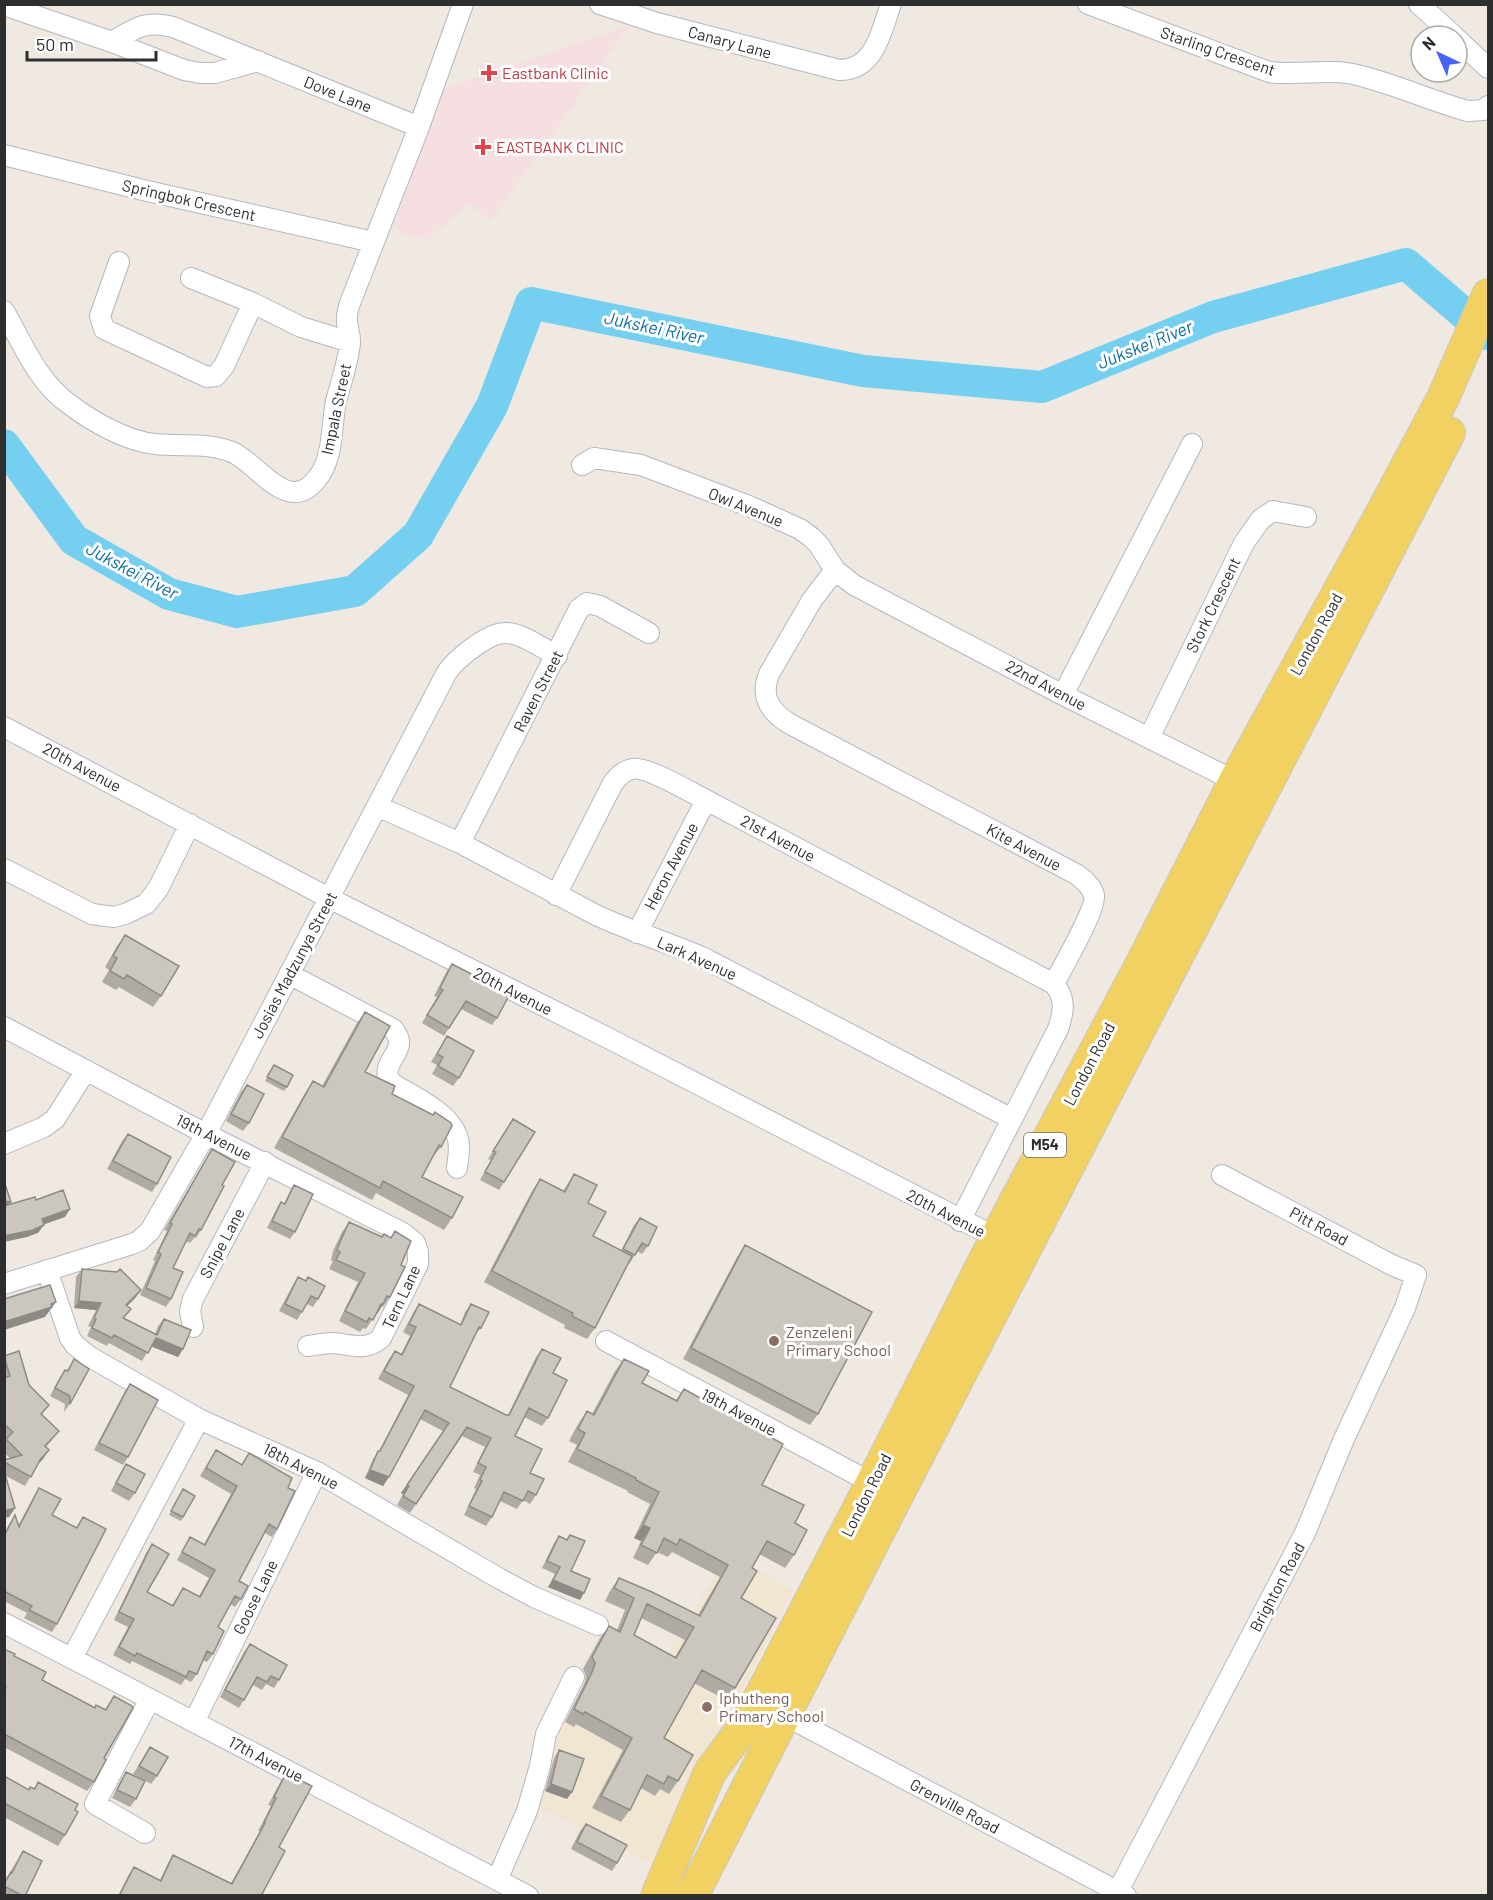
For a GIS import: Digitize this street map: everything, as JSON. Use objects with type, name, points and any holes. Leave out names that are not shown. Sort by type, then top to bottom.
[{"type":"main road","name":"London Road","points":[[1451,405],[1488,295]]},
{"type":"main road","name":"London Road","points":[[692,1896],[1023,1252],[1248,788],[1451,405],[1488,352]]},
{"type":"main road","name":"London Road","points":[[657,1896],[710,1772],[746,1724],[873,1483],[996,1238],[1141,965],[1248,788]]},
{"type":"street","points":[[4,4],[164,63],[200,73],[215,73],[258,61]]},
{"type":"street","name":"Impala Street","points":[[4,311],[48,385],[68,404],[85,415],[129,437],[147,443],[197,445],[231,452],[248,461],[276,487],[291,491],[302,490],[313,484],[324,466],[350,342],[347,315],[354,289],[419,127],[463,4]]},
{"type":"street","name":"Canary Lane","points":[[600,4],[657,23],[832,69],[846,70],[860,66],[874,50],[891,4]]},
{"type":"street","name":"Starling Crescent","points":[[1088,4],[1269,72],[1286,75],[1333,72],[1356,75],[1468,111],[1484,110],[1488,106]]},
{"type":"street","points":[[1419,4],[1441,24]]},
{"type":"street","name":"Dove Lane","points":[[112,42],[140,26],[155,23],[173,27],[419,127]]},
{"type":"street","points":[[1469,50],[1488,68]]},
{"type":"street","name":"Springbok Crescent","points":[[4,155],[143,190],[373,242]]},
{"type":"street","points":[[119,262],[100,316],[104,329],[207,377],[216,376],[224,366],[253,303]]},
{"type":"street","points":[[191,278],[253,303],[301,327],[350,342]]},
{"type":"street","points":[[1063,695],[1192,444]]},
{"type":"street","name":"Owl Avenue","points":[[582,465],[594,458],[641,465],[749,506],[800,530],[819,545],[835,570]]},
{"type":"street","name":"Stork Crescent","points":[[1149,738],[1244,543],[1255,525],[1273,511],[1306,517]]},
{"type":"street","name":"22nd Avenue","points":[[835,570],[863,589],[1063,695],[1248,788]]},
{"type":"street","name":"Kite Avenue","points":[[835,570],[812,600],[769,674],[765,695],[768,704],[776,714],[790,724],[1085,880],[1093,893],[1092,908],[1054,984]]},
{"type":"street","name":"Raven Street","points":[[460,843],[583,605],[587,603],[600,606],[649,633]]},
{"type":"street","name":"Josias Madzunya Street","points":[[4,1284],[132,1244],[145,1237],[206,1134],[447,672],[456,661],[479,644],[504,633],[519,636],[557,656]]},
{"type":"street","name":"20th Avenue","points":[[4,727],[329,898],[608,1038],[1023,1252]]},
{"type":"street","name":"21st Avenue","points":[[556,895],[614,783],[626,771],[637,768],[653,773],[706,800],[1054,984]]},
{"type":"street","name":"Heron Avenue","points":[[637,933],[706,800]]},
{"type":"street","name":"Lark Avenue","points":[[377,806],[460,843],[598,916],[706,959],[1012,1119]]},
{"type":"street","points":[[4,869],[92,915],[114,917],[137,909],[153,896],[190,824]]},
{"type":"street","points":[[289,974],[393,1029],[400,1045],[388,1068],[388,1078],[393,1084],[441,1114],[452,1126],[459,1142],[457,1168]]},
{"type":"street","points":[[960,1221],[1061,1021],[1063,998],[1054,984]]},
{"type":"street","name":"19th Avenue","points":[[4,1028],[206,1134],[408,1235],[415,1243],[418,1252]]},
{"type":"street","points":[[4,1144],[44,1127],[55,1119],[86,1070]]},
{"type":"street","name":"Snipe Lane","points":[[194,1327],[190,1311],[193,1299],[265,1162]]},
{"type":"street","name":"Pitt Road","points":[[1222,1175],[1392,1265],[1416,1275]]},
{"type":"street","name":"Tern Lane","points":[[308,1346],[331,1343],[357,1347],[369,1346],[377,1342],[383,1335],[417,1269],[418,1252]]},
{"type":"street","name":"18th Avenue","points":[[47,1270],[67,1330],[75,1346],[90,1357],[199,1419],[316,1472],[500,1579],[598,1625]]},
{"type":"street","name":"Brighton Road","points":[[1122,1893],[1305,1533],[1344,1439],[1405,1308],[1416,1275]]},
{"type":"street","name":"19th Avenue","points":[[606,1341],[873,1483]]},
{"type":"street","points":[[72,1658],[199,1419]]},
{"type":"street","name":"Goose Lane","points":[[194,1722],[316,1472]]},
{"type":"street","name":"17th Avenue","points":[[4,1623],[528,1896]]},
{"type":"street","points":[[497,1880],[527,1811],[540,1766],[546,1734],[574,1677]]},
{"type":"street","points":[[145,1833],[95,1804],[150,1699]]},
{"type":"street","name":"Grenville Road","points":[[784,1715],[1122,1893]]},
{"type":"shaded area","name":"EASTBANK CLINIC","points":[[630,25],[491,221],[469,204],[427,240],[404,235],[394,224],[442,89]]},
{"type":"shaded area","name":"Iphutheng Primary School","points":[[728,1553],[793,1590],[655,1866],[531,1804],[555,1716],[601,1632],[663,1662]],"holes":[[[727,1563],[637,1783],[613,1769]],[[600,1638],[574,1727],[557,1717]],[[554,1758],[567,1799],[542,1790]],[[685,1768],[670,1794],[660,1788],[655,1796],[645,1791]],[[605,1783],[633,1797],[592,1808]]]},
{"type":"building","points":[[125,935],[179,966],[161,996],[127,975],[124,979],[110,971],[117,958],[113,956]]},
{"type":"building","points":[[452,964],[510,994],[497,1018],[466,1001],[449,1028],[427,1015],[443,990],[440,988]]},
{"type":"building","points":[[365,1012],[390,1026],[365,1072],[395,1086],[392,1094],[433,1115],[435,1112],[451,1123],[452,1126],[441,1147],[439,1145],[422,1177],[463,1197],[452,1218],[383,1181],[380,1188],[282,1137],[313,1081],[324,1087]]},
{"type":"building","points":[[447,1036],[474,1051],[459,1078],[438,1066],[443,1057],[437,1054]]},
{"type":"building","points":[[274,1065],[293,1075],[287,1087],[267,1077]]},
{"type":"building","points":[[247,1085],[264,1094],[249,1123],[231,1114]]},
{"type":"building","points":[[513,1119],[535,1132],[504,1182],[485,1172],[496,1152],[493,1151]]},
{"type":"building","points":[[128,1134],[171,1157],[157,1184],[113,1161]]},
{"type":"building","points":[[212,1149],[235,1162],[201,1230],[199,1229],[195,1236],[190,1233],[173,1268],[183,1272],[171,1299],[146,1288],[161,1254],[158,1252],[172,1224],[170,1223]]},
{"type":"building","points":[[574,1174],[597,1185],[588,1203],[606,1212],[593,1236],[632,1256],[595,1328],[572,1316],[573,1313],[492,1271],[540,1179],[565,1192]]},
{"type":"building","points":[[4,1181],[11,1202],[4,1201]]},
{"type":"building","points":[[294,1185],[313,1194],[295,1232],[272,1221],[281,1202],[285,1204]]},
{"type":"building","points":[[63,1190],[70,1209],[42,1219],[44,1225],[33,1230],[4,1236],[4,1206],[35,1197],[36,1200]]},
{"type":"building","points":[[640,1218],[657,1227],[648,1246],[642,1243],[635,1255],[623,1249]]},
{"type":"building","points":[[349,1222],[382,1237],[384,1234],[391,1238],[395,1231],[411,1241],[401,1265],[405,1267],[390,1297],[387,1296],[381,1304],[373,1320],[369,1318],[367,1322],[345,1311],[365,1273],[336,1260],[340,1252],[337,1250]]},
{"type":"building","name":"Zenzeleni Primary School","points":[[745,1245],[872,1312],[818,1414],[691,1348]]},
{"type":"building","points":[[82,1269],[117,1272],[120,1269],[141,1290],[126,1305],[131,1309],[123,1318],[157,1335],[164,1319],[191,1330],[183,1349],[156,1338],[148,1353],[114,1335],[112,1338],[92,1328],[101,1303],[79,1301]]},
{"type":"building","points":[[298,1277],[306,1281],[308,1277],[325,1286],[318,1299],[311,1296],[302,1312],[285,1304]]},
{"type":"building","points":[[50,1285],[56,1302],[51,1304],[52,1307],[4,1322],[4,1299]]},
{"type":"building","points":[[419,1304],[461,1325],[471,1304],[489,1312],[481,1328],[479,1327],[450,1387],[506,1415],[509,1415],[542,1349],[561,1358],[553,1373],[567,1380],[548,1418],[529,1408],[515,1436],[542,1449],[530,1473],[544,1479],[536,1495],[528,1491],[523,1501],[504,1492],[492,1517],[469,1506],[482,1481],[480,1480],[486,1467],[478,1463],[491,1438],[467,1427],[416,1504],[403,1496],[409,1486],[407,1485],[449,1423],[425,1410],[389,1477],[370,1470],[414,1386],[384,1371],[395,1351],[402,1355],[416,1327],[409,1324]]},
{"type":"building","points":[[19,1351],[29,1385],[49,1405],[41,1414],[59,1431],[45,1446],[49,1450],[40,1460],[31,1477],[4,1462],[4,1460],[22,1455],[6,1439],[13,1432],[4,1424],[4,1378],[10,1376],[4,1356]]},
{"type":"building","points":[[74,1359],[89,1369],[70,1404],[70,1396],[55,1388]]},
{"type":"building","points":[[624,1359],[649,1371],[642,1383],[677,1401],[684,1389],[783,1444],[762,1485],[804,1505],[795,1523],[807,1530],[794,1555],[767,1541],[752,1568],[757,1571],[741,1598],[776,1618],[735,1688],[702,1670],[664,1738],[693,1755],[678,1781],[668,1776],[664,1784],[647,1775],[630,1810],[601,1796],[632,1738],[585,1712],[583,1714],[574,1709],[593,1670],[595,1663],[592,1657],[609,1626],[620,1632],[634,1598],[614,1588],[619,1578],[700,1616],[728,1565],[680,1539],[677,1545],[664,1538],[657,1553],[641,1545],[650,1528],[643,1525],[659,1492],[577,1449],[585,1433],[578,1429],[587,1411],[594,1415]],"holes":[[[647,1604],[694,1627],[676,1658],[634,1635]]]},
{"type":"building","points":[[130,1384],[158,1400],[128,1457],[99,1443]]},
{"type":"building","points":[[216,1450],[242,1465],[249,1453],[292,1478],[288,1488],[295,1491],[277,1529],[269,1524],[239,1581],[248,1586],[241,1599],[235,1596],[218,1627],[224,1631],[213,1654],[207,1651],[197,1674],[189,1671],[186,1677],[137,1653],[135,1656],[119,1647],[134,1619],[119,1612],[152,1544],[169,1554],[147,1592],[173,1606],[183,1588],[200,1597],[215,1570],[182,1552],[190,1537],[205,1545],[237,1486],[206,1468]]},
{"type":"building","points":[[126,1464],[145,1474],[135,1493],[116,1483]]},
{"type":"building","points":[[4,1471],[15,1508],[4,1511]]},
{"type":"building","points":[[39,1488],[61,1499],[52,1515],[77,1528],[83,1517],[106,1529],[57,1624],[29,1610],[32,1606],[4,1591],[4,1536],[15,1515],[19,1527]]},
{"type":"building","points":[[183,1489],[195,1496],[183,1517],[171,1511]]},
{"type":"building","points":[[570,1535],[585,1541],[571,1571],[590,1579],[584,1593],[553,1580],[560,1567],[547,1561],[559,1536],[567,1540]]},
{"type":"building","points":[[250,1644],[287,1665],[279,1680],[271,1676],[267,1682],[257,1677],[244,1700],[225,1690]]},
{"type":"building","points":[[4,1649],[46,1672],[42,1680],[95,1708],[96,1705],[106,1710],[114,1696],[132,1706],[94,1782],[4,1734],[4,1691],[6,1687],[4,1686]]},
{"type":"building","points":[[150,1747],[168,1757],[157,1776],[139,1766]]},
{"type":"building","points":[[559,1750],[584,1759],[572,1792],[551,1784]]},
{"type":"building","points":[[126,1772],[145,1781],[136,1799],[117,1790]]},
{"type":"building","points":[[286,1773],[312,1786],[279,1847],[285,1851],[261,1896],[119,1896],[134,1867],[161,1881],[173,1855],[232,1884],[265,1823]]},
{"type":"building","points":[[4,1776],[29,1790],[30,1787],[35,1789],[38,1782],[78,1804],[75,1810],[78,1812],[65,1835],[4,1803]]},
{"type":"building","points":[[586,1824],[627,1845],[617,1863],[577,1842]]},
{"type":"building","points":[[23,1851],[42,1861],[25,1896],[4,1886]]},
{"type":"waterway","name":"Jukskei River","points":[[4,445],[74,540],[169,594],[237,612],[355,591],[418,535],[492,406],[531,303],[863,371],[1042,387],[1213,317],[1406,264],[1488,334]]},
{"type":"place","name":"Eastbank Clinic","points":[[489,73]]},
{"type":"place","name":"EASTBANK CLINIC","points":[[483,147]]},
{"type":"place","name":"Zenzeleni Primary School","points":[[774,1341]]},
{"type":"place","name":"Iphutheng Primary School","points":[[707,1707]]}]
